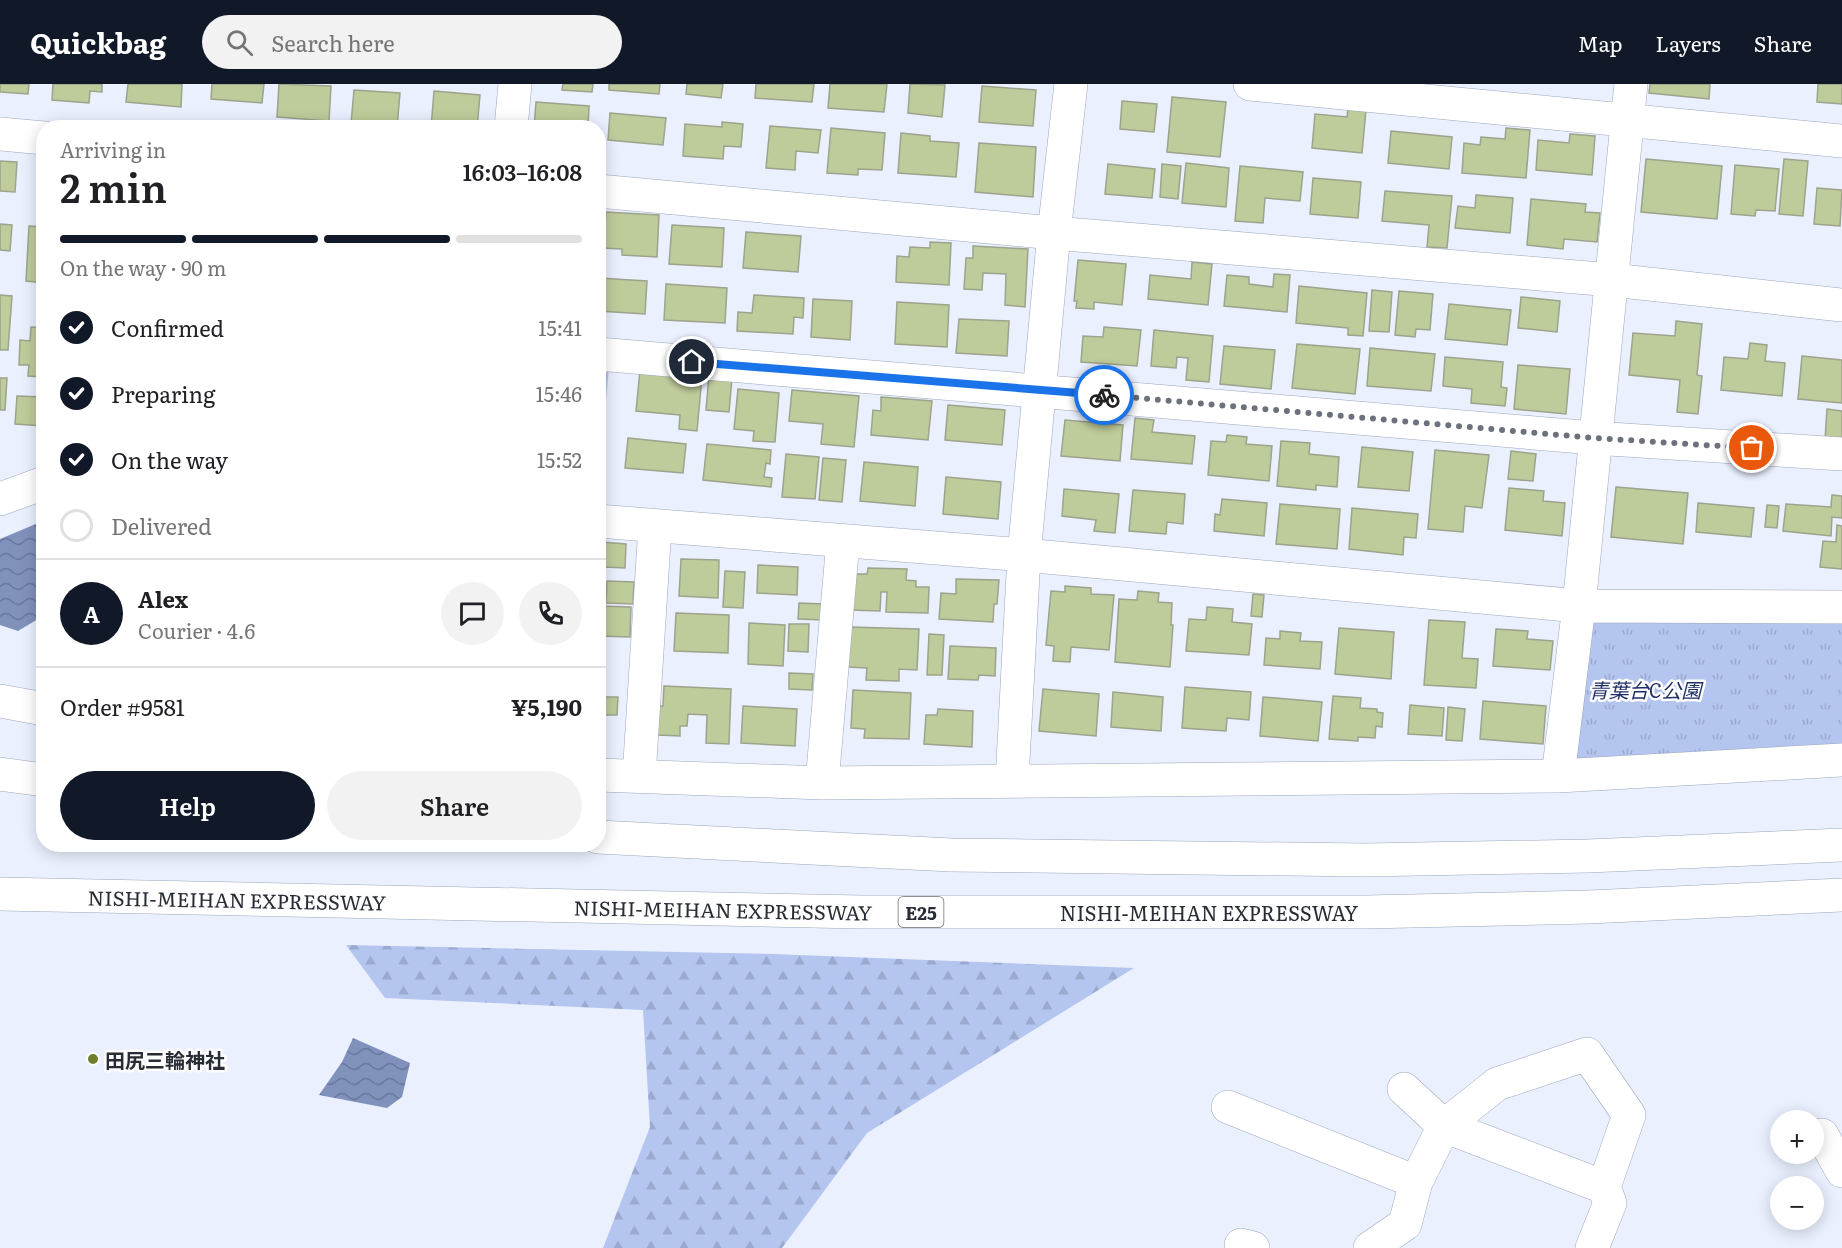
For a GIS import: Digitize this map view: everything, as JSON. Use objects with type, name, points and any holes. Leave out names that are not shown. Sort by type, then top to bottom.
[{"type":"main road","points":[[512,120],[515,84]]},
{"type":"main road","points":[[1012,781],[1024,555],[1054,233],[1071,84]]},
{"type":"main road","points":[[1250,84],[1842,141]]},
{"type":"main road","points":[[1558,776],[1578,606],[1631,84]]},
{"type":"main road","points":[[0,134],[36,137]]},
{"type":"main road","points":[[606,192],[1054,233],[1612,280],[1842,305]]},
{"type":"main road","points":[[606,355],[1594,438],[1842,454]]},
{"type":"main road","points":[[0,500],[36,486]]},
{"type":"main road","points":[[606,522],[1024,555],[1578,606],[1842,607]]},
{"type":"main road","points":[[639,777],[655,526]]},
{"type":"main road","points":[[822,783],[843,541]]},
{"type":"main road","points":[[0,701],[36,707]]},
{"type":"main road","points":[[606,775],[822,783],[1558,776],[1842,760]]},
{"type":"main road","points":[[0,774],[36,779]]},
{"type":"main road","points":[[606,837],[951,855],[1365,860],[1588,856],[1842,845]]},
{"type":"main road","name":"NISHI-MEIHAN EXPRESSWAY","points":[[0,894],[861,912],[1366,912],[1589,907],[1842,895]]},
{"type":"main road","points":[[1370,1248],[1405,1224],[1416,1182],[1444,1126],[1497,1084],[1587,1054],[1629,1115],[1604,1186],[1610,1203],[1592,1248]]},
{"type":"main road","points":[[1404,1089],[1444,1126],[1604,1186]]},
{"type":"main road","points":[[1228,1107],[1416,1182]]},
{"type":"main road","points":[[1824,1139],[1842,1171]]},
{"type":"green space","points":[[606,368],[609,368],[606,400]]},
{"type":"green space","name":"青葉台C公園","points":[[1590,622],[1842,623],[1842,746],[1572,760]]},
{"type":"green space","points":[[346,945],[773,954],[1134,968],[867,1133],[782,1248],[603,1248],[650,1127],[643,1010],[385,998]]},
{"type":"water","points":[[36,524],[36,620],[18,631],[0,625],[0,539]]},
{"type":"water","points":[[353,1038],[410,1063],[402,1097],[387,1108],[319,1095],[342,1062]]},
{"type":"building","points":[[0,84],[29,84],[28,94],[0,92]]},
{"type":"building","points":[[53,84],[102,84],[102,92],[90,91],[89,103],[52,100]]},
{"type":"building","points":[[128,84],[182,84],[181,107],[126,102]]},
{"type":"building","points":[[212,84],[264,84],[262,103],[211,99]]},
{"type":"building","points":[[279,84],[331,86],[329,120],[277,117]]},
{"type":"building","points":[[563,84],[593,84],[592,92],[562,90]]},
{"type":"building","points":[[609,84],[660,84],[659,94],[609,90]]},
{"type":"building","points":[[687,84],[723,84],[721,98],[686,94]]},
{"type":"building","points":[[756,84],[814,84],[812,102],[755,98]]},
{"type":"building","points":[[830,84],[887,84],[884,112],[828,108]]},
{"type":"building","points":[[910,84],[945,85],[942,117],[908,113]]},
{"type":"building","points":[[1650,84],[1710,84],[1709,99],[1649,93]]},
{"type":"building","points":[[1818,84],[1842,84],[1842,104],[1817,102]]},
{"type":"building","points":[[982,86],[1036,90],[1033,126],[979,122]]},
{"type":"building","points":[[354,90],[400,93],[398,120],[351,120]]},
{"type":"building","points":[[434,91],[480,95],[478,120],[432,120]]},
{"type":"building","points":[[1172,97],[1226,102],[1220,157],[1167,152]]},
{"type":"building","points":[[1122,101],[1157,104],[1154,132],[1120,129]]},
{"type":"building","points":[[536,102],[589,106],[588,120],[535,120]]},
{"type":"building","points":[[1348,108],[1366,110],[1362,153],[1312,148],[1315,114],[1347,117]]},
{"type":"building","points":[[610,113],[666,118],[663,145],[608,140]]},
{"type":"building","points":[[722,122],[743,124],[741,147],[724,146],[723,159],[683,156],[685,124],[722,127]]},
{"type":"building","points":[[770,126],[821,130],[818,153],[796,151],[795,170],[766,168]]},
{"type":"building","points":[[831,128],[885,133],[882,170],[858,169],[858,175],[827,173]]},
{"type":"building","points":[[1506,128],[1530,130],[1526,178],[1462,173],[1464,143],[1480,145],[1481,137],[1505,139]]},
{"type":"building","points":[[1391,131],[1452,137],[1449,169],[1388,163]]},
{"type":"building","points":[[901,133],[930,136],[930,141],[959,143],[956,177],[898,173]]},
{"type":"building","points":[[1570,134],[1595,136],[1592,175],[1536,170],[1538,140],[1569,143]]},
{"type":"building","points":[[979,143],[1036,147],[1033,197],[975,192]]},
{"type":"building","points":[[1646,159],[1722,166],[1717,219],[1641,212]]},
{"type":"building","points":[[1784,159],[1808,161],[1803,216],[1779,214]]},
{"type":"building","points":[[0,161],[17,162],[15,192],[0,191]]},
{"type":"building","points":[[1186,163],[1229,168],[1226,207],[1182,203]]},
{"type":"building","points":[[1108,164],[1155,169],[1152,198],[1105,194]]},
{"type":"building","points":[[1162,164],[1181,166],[1178,199],[1160,197]]},
{"type":"building","points":[[1735,165],[1779,169],[1775,211],[1756,210],[1755,216],[1731,214]]},
{"type":"building","points":[[1240,166],[1303,172],[1300,201],[1265,198],[1263,223],[1235,221]]},
{"type":"building","points":[[1313,178],[1361,182],[1358,218],[1310,214]]},
{"type":"building","points":[[1817,188],[1842,190],[1840,226],[1814,224]]},
{"type":"building","points":[[1385,191],[1452,196],[1447,248],[1427,247],[1429,225],[1382,221]]},
{"type":"building","points":[[1476,195],[1513,198],[1510,233],[1455,228],[1458,206],[1475,208]]},
{"type":"building","points":[[1531,199],[1586,204],[1585,212],[1600,213],[1597,242],[1564,239],[1563,249],[1527,245]]},
{"type":"building","points":[[606,212],[659,215],[657,257],[622,255],[622,249],[606,248]]},
{"type":"building","points":[[0,224],[12,225],[10,251],[0,250]]},
{"type":"building","points":[[672,225],[724,228],[722,267],[669,264]]},
{"type":"building","points":[[29,226],[36,226],[36,282],[26,281]]},
{"type":"building","points":[[746,232],[801,236],[798,272],[743,268]]},
{"type":"building","points":[[930,242],[951,243],[949,285],[896,282],[897,256],[909,257],[910,247],[930,248]]},
{"type":"building","points":[[973,246],[1028,249],[1025,307],[1005,305],[1006,274],[983,273],[982,290],[964,289],[966,258],[973,258]]},
{"type":"building","points":[[1078,260],[1126,264],[1122,305],[1094,302],[1094,309],[1076,308],[1077,301],[1074,301]]},
{"type":"building","points":[[1192,262],[1212,264],[1208,305],[1148,299],[1150,275],[1191,279]]},
{"type":"building","points":[[1274,274],[1290,275],[1287,312],[1224,306],[1227,275],[1249,277],[1249,284],[1273,287]]},
{"type":"building","points":[[606,278],[647,281],[645,314],[606,312]]},
{"type":"building","points":[[666,284],[727,288],[725,323],[664,320]]},
{"type":"building","points":[[1299,286],[1367,293],[1363,336],[1348,335],[1348,328],[1296,323]]},
{"type":"building","points":[[1372,290],[1392,292],[1389,332],[1369,331]]},
{"type":"building","points":[[1399,291],[1433,294],[1430,330],[1416,329],[1415,337],[1395,335]]},
{"type":"building","points":[[0,295],[12,296],[8,350],[0,350]]},
{"type":"building","points":[[754,295],[804,298],[803,318],[794,317],[793,334],[737,331],[738,312],[752,313]]},
{"type":"building","points":[[1521,297],[1560,301],[1557,332],[1518,328]]},
{"type":"building","points":[[813,299],[852,301],[850,340],[811,337]]},
{"type":"building","points":[[897,302],[949,305],[947,347],[895,344]]},
{"type":"building","points":[[1449,304],[1511,310],[1507,345],[1445,339]]},
{"type":"building","points":[[959,319],[1009,321],[1007,356],[956,353]]},
{"type":"building","points":[[1676,321],[1702,324],[1697,375],[1702,376],[1698,414],[1677,412],[1680,380],[1629,375],[1633,333],[1675,336]]},
{"type":"building","points":[[31,327],[36,327],[36,376],[28,376],[29,365],[19,365],[20,340],[30,341]]},
{"type":"building","points":[[1104,327],[1141,330],[1137,366],[1081,362],[1083,336],[1103,337]]},
{"type":"building","points":[[1154,330],[1213,336],[1209,382],[1186,380],[1188,358],[1177,357],[1176,368],[1151,366]]},
{"type":"building","points":[[1750,343],[1767,345],[1765,361],[1785,363],[1782,396],[1721,390],[1724,357],[1748,359]]},
{"type":"building","points":[[1297,344],[1360,349],[1355,394],[1292,388]]},
{"type":"building","points":[[1224,346],[1275,350],[1271,389],[1220,384]]},
{"type":"building","points":[[1370,348],[1435,354],[1431,391],[1367,386]]},
{"type":"building","points":[[1802,356],[1842,360],[1842,403],[1798,399]]},
{"type":"building","points":[[1445,357],[1503,362],[1501,387],[1507,388],[1505,406],[1471,403],[1472,389],[1443,386]]},
{"type":"building","points":[[1518,365],[1570,369],[1566,414],[1514,409]]},
{"type":"building","points":[[640,370],[702,376],[697,431],[679,429],[680,415],[636,411]]},
{"type":"building","points":[[709,375],[732,378],[729,412],[706,410]]},
{"type":"building","points":[[0,378],[7,378],[5,410],[0,410]]},
{"type":"building","points":[[738,389],[779,393],[775,442],[753,441],[754,431],[734,429]]},
{"type":"building","points":[[792,390],[859,396],[854,447],[821,444],[823,424],[789,421]]},
{"type":"building","points":[[17,396],[36,397],[36,425],[15,424]]},
{"type":"building","points":[[881,397],[932,401],[928,440],[871,435],[873,410],[881,411]]},
{"type":"building","points":[[948,405],[1005,410],[1002,445],[945,440]]},
{"type":"building","points":[[1827,409],[1842,411],[1842,441],[1825,440]]},
{"type":"building","points":[[1135,418],[1154,420],[1152,432],[1195,436],[1192,464],[1131,459]]},
{"type":"building","points":[[1065,420],[1123,425],[1120,461],[1061,456]]},
{"type":"building","points":[[1227,435],[1247,437],[1246,444],[1272,446],[1269,481],[1208,475],[1211,441],[1226,442]]},
{"type":"building","points":[[628,438],[686,444],[683,473],[625,468]]},
{"type":"building","points":[[1281,441],[1310,443],[1309,454],[1339,457],[1337,487],[1316,485],[1316,490],[1277,486]]},
{"type":"building","points":[[707,444],[771,450],[770,464],[766,463],[764,477],[772,478],[771,487],[703,480]]},
{"type":"building","points":[[1362,447],[1413,452],[1409,491],[1358,487]]},
{"type":"building","points":[[1435,450],[1489,455],[1482,508],[1465,506],[1463,532],[1428,529]]},
{"type":"building","points":[[1511,451],[1536,454],[1533,481],[1508,479]]},
{"type":"building","points":[[786,454],[819,457],[815,499],[782,497]]},
{"type":"building","points":[[823,458],[846,460],[842,502],[819,500]]},
{"type":"building","points":[[864,462],[918,467],[915,506],[860,501]]},
{"type":"building","points":[[946,477],[1001,482],[998,519],[943,514]]},
{"type":"building","points":[[1616,487],[1688,493],[1683,544],[1611,537]]},
{"type":"building","points":[[1509,488],[1544,491],[1543,501],[1565,503],[1562,536],[1505,530]]},
{"type":"building","points":[[1064,489],[1119,494],[1115,533],[1094,531],[1096,520],[1062,516]]},
{"type":"building","points":[[1133,490],[1185,494],[1183,524],[1167,522],[1166,534],[1129,531]]},
{"type":"building","points":[[1832,495],[1842,496],[1842,518],[1832,517],[1831,536],[1783,531],[1786,504],[1831,507]]},
{"type":"building","points":[[1222,499],[1267,503],[1264,536],[1214,531],[1215,514],[1220,515]]},
{"type":"building","points":[[1698,503],[1754,508],[1751,537],[1696,532]]},
{"type":"building","points":[[1280,504],[1340,509],[1337,549],[1276,544]]},
{"type":"building","points":[[1767,505],[1779,506],[1777,528],[1765,527]]},
{"type":"building","points":[[1352,508],[1418,514],[1416,538],[1404,537],[1403,555],[1349,549]]},
{"type":"building","points":[[1837,525],[1842,526],[1842,569],[1820,567],[1823,541],[1836,542]]},
{"type":"building","points":[[606,542],[626,544],[625,568],[606,567]]},
{"type":"building","points":[[681,559],[719,560],[718,598],[679,596]]},
{"type":"building","points":[[758,565],[798,567],[797,595],[757,593]]},
{"type":"building","points":[[868,568],[907,569],[906,580],[916,581],[916,587],[929,587],[928,613],[886,612],[887,592],[881,592],[880,611],[850,610],[851,574],[867,574]]},
{"type":"building","points":[[725,571],[745,572],[743,608],[723,607]]},
{"type":"building","points":[[956,579],[999,580],[993,622],[939,619],[941,593],[956,594]]},
{"type":"building","points":[[607,581],[634,582],[633,604],[606,603]]},
{"type":"building","points":[[1065,586],[1091,588],[1091,594],[1114,595],[1109,650],[1071,647],[1070,662],[1053,661],[1054,646],[1046,645],[1051,591],[1065,592]]},
{"type":"building","points":[[1138,591],[1159,593],[1158,602],[1172,603],[1170,667],[1115,662],[1119,599],[1137,600]]},
{"type":"building","points":[[1253,594],[1264,595],[1262,617],[1251,616]]},
{"type":"building","points":[[799,603],[824,604],[824,620],[798,619]]},
{"type":"building","points":[[606,606],[631,607],[630,637],[606,636]]},
{"type":"building","points":[[1207,607],[1233,609],[1232,622],[1252,624],[1249,655],[1186,651],[1189,619],[1206,620]]},
{"type":"building","points":[[676,613],[729,615],[728,653],[674,651]]},
{"type":"building","points":[[1429,620],[1465,622],[1462,658],[1478,659],[1476,688],[1424,685]]},
{"type":"building","points":[[749,623],[785,625],[783,666],[748,664]]},
{"type":"building","points":[[789,624],[809,624],[808,652],[788,651]]},
{"type":"building","points":[[850,627],[919,629],[917,670],[899,669],[899,681],[866,680],[867,668],[848,667]]},
{"type":"building","points":[[1339,628],[1394,632],[1391,679],[1335,674]]},
{"type":"building","points":[[1496,629],[1528,631],[1527,639],[1553,641],[1550,670],[1493,666]]},
{"type":"building","points":[[1280,631],[1301,633],[1300,641],[1322,642],[1320,669],[1264,665],[1266,638],[1280,639]]},
{"type":"building","points":[[929,634],[944,635],[942,675],[927,675]]},
{"type":"building","points":[[950,646],[996,648],[995,676],[979,675],[978,680],[948,679]]},
{"type":"building","points":[[789,673],[813,674],[812,690],[789,689]]},
{"type":"building","points":[[664,686],[731,689],[729,744],[706,743],[707,715],[688,714],[687,726],[680,726],[680,736],[657,735],[658,706],[663,706]]},
{"type":"building","points":[[1185,687],[1251,692],[1249,720],[1227,718],[1226,731],[1182,728]]},
{"type":"building","points":[[1043,689],[1099,694],[1096,736],[1039,731]]},
{"type":"building","points":[[853,690],[911,693],[909,739],[864,738],[865,729],[851,728]]},
{"type":"building","points":[[1113,692],[1163,697],[1161,731],[1111,727]]},
{"type":"building","points":[[1333,696],[1361,698],[1360,708],[1377,709],[1377,712],[1383,713],[1382,727],[1376,726],[1375,738],[1358,737],[1358,741],[1329,739]]},
{"type":"building","points":[[606,697],[618,697],[617,715],[606,715]]},
{"type":"building","points":[[1263,697],[1322,702],[1318,741],[1260,736]]},
{"type":"building","points":[[1483,701],[1546,706],[1543,744],[1480,739]]},
{"type":"building","points":[[1410,705],[1444,708],[1442,736],[1408,734]]},
{"type":"building","points":[[743,706],[797,709],[795,746],[741,743]]},
{"type":"building","points":[[1448,707],[1465,709],[1462,741],[1446,740]]},
{"type":"building","points":[[938,709],[973,711],[972,747],[924,744],[926,715],[937,715]]},
{"type":"way so far","points":[[1104,395],[1594,438],[1752,448]]},
{"type":"place","name":"田尻三輪神社","points":[[93,1059]]},
{"type":"route","points":[[692,362],[1104,395]]}]
